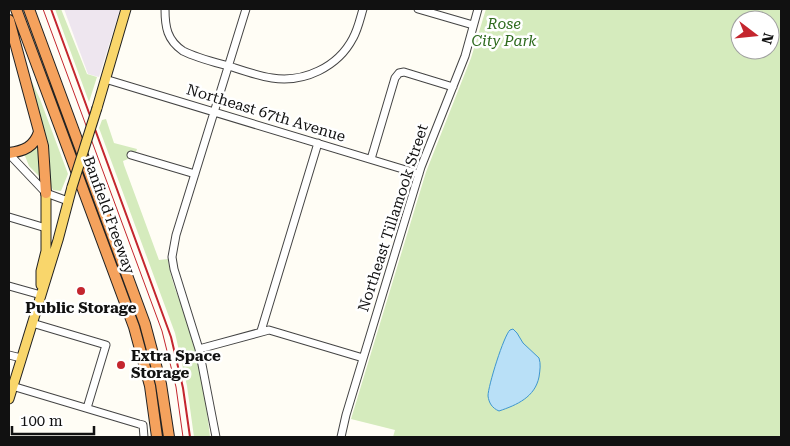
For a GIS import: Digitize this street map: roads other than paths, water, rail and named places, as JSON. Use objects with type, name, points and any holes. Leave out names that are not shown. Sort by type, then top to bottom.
[{"type":"highway","name":"Banfield Freeway","points":[[16,9],[134,327],[150,386],[157,437]]},
{"type":"highway","name":"Banfield Freeway","points":[[29,9],[145,324],[161,384],[169,437]]},
{"type":"highway","points":[[9,20],[39,132],[45,162],[46,193]]},
{"type":"highway","points":[[9,154],[24,150],[32,145],[39,132]]},
{"type":"main road","points":[[9,398],[126,9]]},
{"type":"main road","points":[[41,296],[42,271],[46,251],[46,193]]},
{"type":"street","points":[[165,9],[167,32],[175,45],[189,54],[276,79],[296,78],[329,65],[346,49],[356,32],[363,9]]},
{"type":"street","points":[[218,436],[200,349],[174,269],[172,257],[176,235],[246,9]]},
{"type":"street","points":[[418,9],[473,25]]},
{"type":"street","name":"Northeast Tillamook Street","points":[[341,437],[419,174],[465,56],[478,9]]},
{"type":"street","points":[[371,159],[395,78],[399,73],[404,72],[453,86]]},
{"type":"street","name":"Northeast 67th Avenue","points":[[105,78],[419,174]]},
{"type":"street","points":[[261,331],[318,143]]},
{"type":"street","points":[[9,154],[46,193],[68,201]]},
{"type":"street","points":[[131,155],[195,174]]},
{"type":"street","points":[[9,217],[46,228]]},
{"type":"street","points":[[9,286],[41,296]]},
{"type":"street","points":[[32,323],[106,345],[87,408]]},
{"type":"street","points":[[200,349],[269,330],[363,358]]},
{"type":"street","points":[[9,355],[20,358]]},
{"type":"street","points":[[12,386],[143,425],[144,437]]},
{"type":"water","points":[[513,329],[523,343],[539,358],[539,377],[534,390],[529,395],[519,403],[499,411],[490,403],[489,390],[504,341],[510,330]]},
{"type":"tram line","points":[[43,9],[162,331],[176,387],[183,437]]},
{"type":"railway","points":[[51,9],[171,337],[183,388],[190,437]]},
{"type":"place","name":"Public Storage","points":[[81,291]]},
{"type":"place","name":"Extra Space Storage","points":[[121,365]]},
{"type":"park label","name":"Rose City Park","points":[[504,32]]}]
